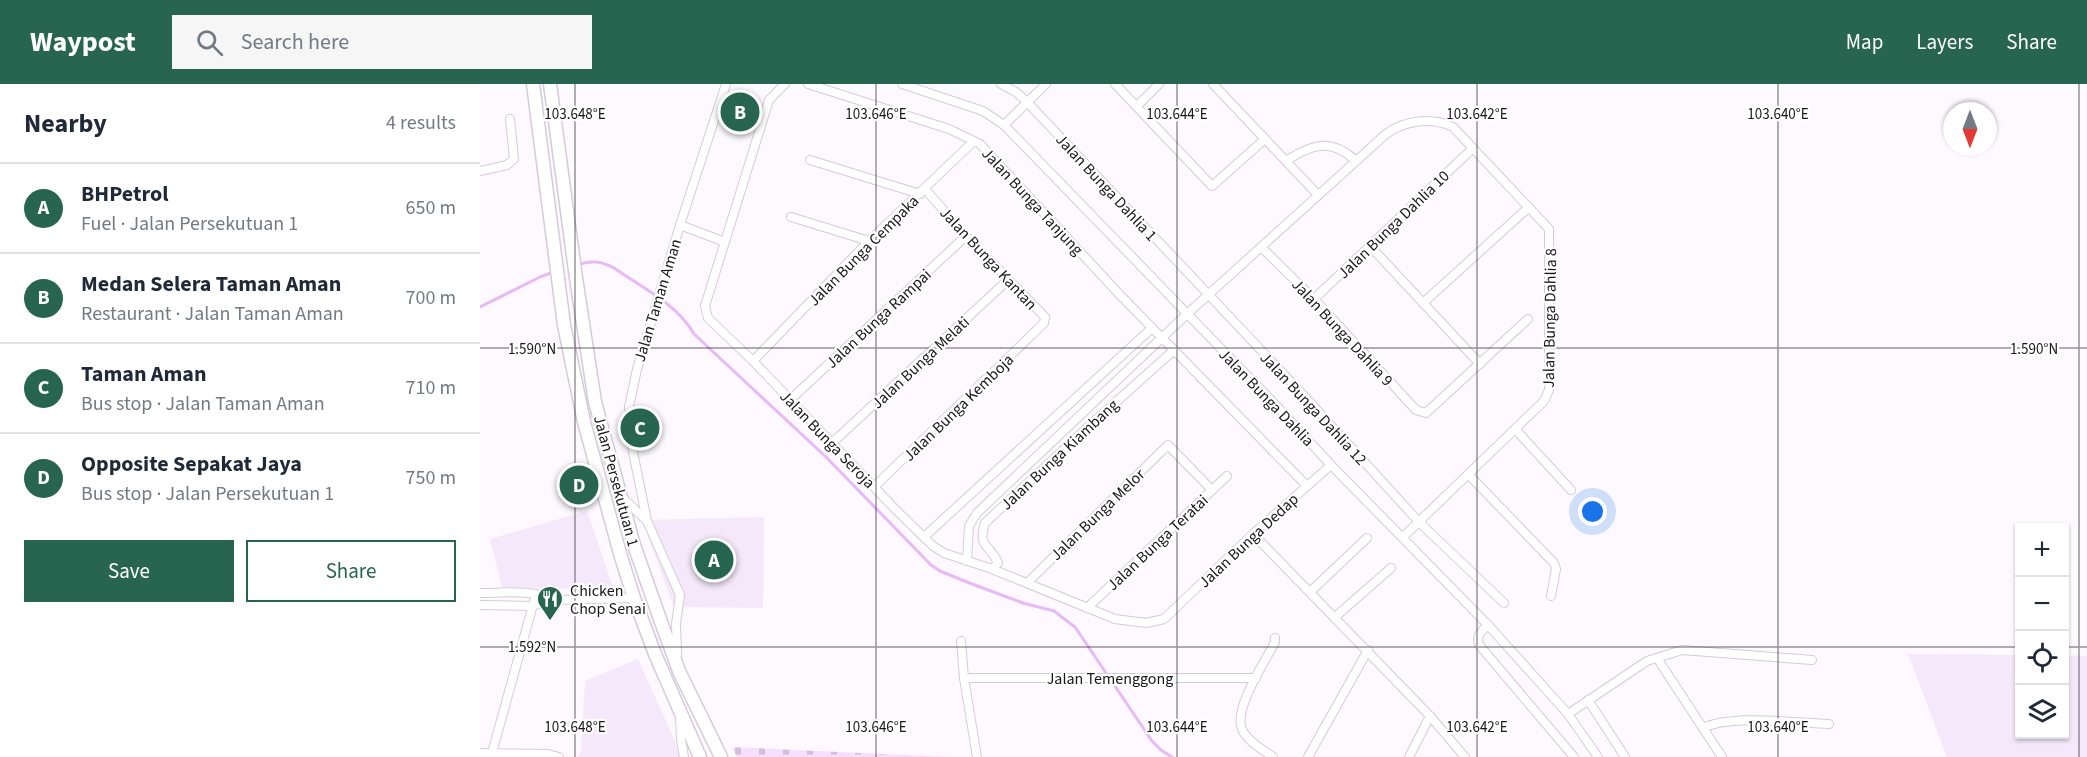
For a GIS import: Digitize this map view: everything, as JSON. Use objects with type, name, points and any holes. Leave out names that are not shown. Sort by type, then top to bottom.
[{"type":"highway","name":"Jalan Persekutuan 1","points":[[532,84],[540,132],[557,283],[584,422],[634,598],[655,654],[700,757]]},
{"type":"highway","name":"Jalan Persekutuan 1","points":[[550,84],[595,402],[634,545],[679,671],[721,757]]},
{"type":"street","name":"Jalan Taman Aman","points":[[647,521],[632,447],[629,407],[637,369],[680,225],[726,84]]},
{"type":"street","name":"Jalan Bunga Seroja","points":[[785,84],[769,100],[705,306],[708,318],[753,361],[924,537],[944,553],[992,569],[1115,619],[1146,623],[1166,617]]},
{"type":"street","name":"Jalan Bunga Tanjung","points":[[808,84],[949,129],[980,144],[1152,328],[1306,485]]},
{"type":"street","name":"Jalan Bunga Dahlia","points":[[902,84],[983,111],[1004,124],[1488,625],[1568,714],[1598,757]]},
{"type":"street","name":"Jalan Bunga Dahlia 1","points":[[1001,84],[1016,92],[1027,102],[1208,295]]},
{"type":"street","points":[[1004,124],[1046,84]]},
{"type":"street","points":[[1115,84],[1212,186],[1265,139]]},
{"type":"street","points":[[1137,106],[1159,84]]},
{"type":"street","points":[[1213,84],[1318,195]]},
{"type":"street","points":[[480,171],[507,165],[514,159],[510,119]]},
{"type":"street","name":"Jalan Bunga Dahlia 8","points":[[967,561],[969,526],[977,513],[1187,314],[1356,160],[1397,126],[1415,122],[1447,124],[1453,127],[1549,230],[1549,390],[1544,401],[1402,537]]},
{"type":"street","name":"Jalan Bunga Cempaka","points":[[753,361],[868,241],[974,141]]},
{"type":"street","points":[[1286,161],[1296,154],[1322,146],[1338,147],[1356,160]]},
{"type":"street","name":"Jalan Bunga Dahlia 10","points":[[1314,299],[1473,148]]},
{"type":"street","points":[[810,160],[922,191]]},
{"type":"street","name":"Jalan Bunga Kantan","points":[[922,191],[1045,317],[1041,328]]},
{"type":"street","points":[[1423,303],[1529,207]]},
{"type":"street","points":[[792,217],[868,241]]},
{"type":"street","points":[[680,225],[725,242]]},
{"type":"street","name":"Jalan Bunga Rampai","points":[[790,400],[966,236]]},
{"type":"street","points":[[1370,246],[1480,364],[1528,319]]},
{"type":"street","name":"Jalan Bunga Dahlia 9","points":[[1261,247],[1314,299],[1416,410],[1426,413],[1480,364]]},
{"type":"street","name":"Jalan Bunga Melati","points":[[832,443],[1008,280]]},
{"type":"street","name":"Jalan Bunga Dahlia 12","points":[[1208,295],[1419,522],[1504,603]]},
{"type":"street","name":"Jalan Bunga Kemboja","points":[[875,486],[1041,328]]},
{"type":"street","name":"Jalan Bunga Kiambang","points":[[924,537],[1152,328]]},
{"type":"street","name":"Jalan Bunga Kiambang","points":[[992,569],[998,564],[995,556],[983,543],[981,535],[985,523],[1174,350]]},
{"type":"street","points":[[1515,429],[1571,490]]},
{"type":"street","name":"Jalan Bunga Melor","points":[[1027,583],[1168,445],[1212,490]]},
{"type":"street","name":"Jalan Bunga Dedap","points":[[1166,617],[1306,485],[1331,465]]},
{"type":"street","points":[[1468,474],[1554,563],[1556,569],[1551,596]]},
{"type":"street","name":"Jalan Bunga Teratai","points":[[1088,608],[1227,476]]},
{"type":"street","points":[[622,497],[647,521],[680,595],[675,638],[679,671]]},
{"type":"street","points":[[1253,534],[1368,650],[1465,757]]},
{"type":"street","points":[[1310,592],[1367,538]]},
{"type":"street","points":[[1335,617],[1391,568]]},
{"type":"street","points":[[480,593],[536,594],[553,600]]},
{"type":"street","points":[[492,753],[536,594]]},
{"type":"street","points":[[480,605],[532,606],[553,600],[634,598]]},
{"type":"street","points":[[1488,625],[1478,635],[1480,646],[1574,757]]},
{"type":"street","points":[[1273,757],[1253,742],[1242,730],[1240,723],[1242,708],[1275,638]]},
{"type":"street","points":[[961,641],[964,678],[977,757]]},
{"type":"street","points":[[1308,757],[1368,650]]},
{"type":"street","points":[[1568,714],[1647,661],[1682,650],[1812,660]]},
{"type":"street","points":[[1657,658],[1722,757]]},
{"type":"street","name":"Jalan Temenggong","points":[[964,678],[1256,678]]},
{"type":"street","points":[[1588,700],[1625,757]]},
{"type":"street","points":[[679,710],[684,757]]},
{"type":"street","points":[[1409,757],[1430,716]]},
{"type":"street","points":[[1703,728],[1714,723],[1731,721],[1829,724]]},
{"type":"street","points":[[480,753],[548,754],[559,757]]},
{"type":"shaded area","points":[[587,511],[614,590],[502,587],[490,539]]},
{"type":"shaded area","points":[[764,517],[763,608],[674,607],[642,520]]},
{"type":"shaded area","points":[[1908,654],[2015,655],[2015,739],[2069,739],[2069,655],[2087,656],[2087,757],[1947,757]]},
{"type":"shaded area","points":[[638,659],[682,757],[577,757],[581,751],[585,681]]},
{"type":"green space","points":[[732,747],[948,757],[737,757]]},
{"type":"waterway","points":[[577,265],[591,262],[614,268],[668,305],[687,323],[694,334],[825,456],[931,565],[972,584],[1023,603],[1054,611],[1075,627],[1152,741],[1172,757]]},
{"type":"waterway","points":[[480,307],[554,272]]},
{"type":"place","name":"Medan Selera Taman Aman","points":[[740,112]]},
{"type":"place","name":"Taman Aman","points":[[640,428]]},
{"type":"place","name":"Opposite Sepakat Jaya","points":[[579,485]]},
{"type":"place","name":"BHPetrol","points":[[714,560]]},
{"type":"place","name":"Chicken Chop Senai","points":[[550,622]]}]
